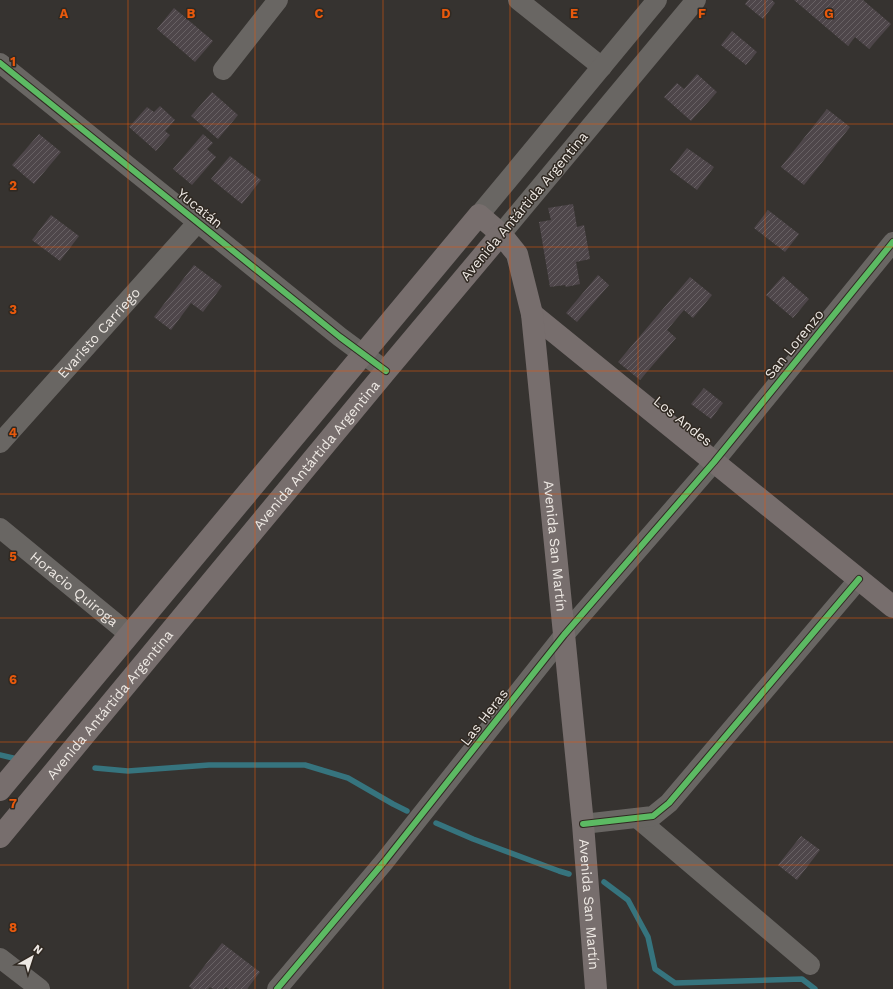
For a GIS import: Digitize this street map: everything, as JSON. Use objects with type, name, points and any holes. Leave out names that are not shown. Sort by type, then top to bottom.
[{"type":"main road","name":"Avenida San Martín","points":[[479,215],[501,234],[517,254],[532,314],[583,824],[596,989]]},
{"type":"main road","name":"Avenida Antártida Argentina","points":[[0,790],[479,215]]},
{"type":"main road","name":"Avenida Antártida Argentina","points":[[0,837],[501,234]]},
{"type":"main road","name":"Los Andes","points":[[532,314],[893,607]]},
{"type":"street","points":[[223,70],[278,0]]},
{"type":"street","points":[[518,0],[602,67]]},
{"type":"street","name":"Avenida Antártida Argentina","points":[[479,215],[657,0]]},
{"type":"street","name":"Avenida Antártida Argentina","points":[[501,234],[696,0]]},
{"type":"street","name":"Yucatán","points":[[0,63],[340,337],[386,371]]},
{"type":"street","name":"Evaristo Carriego","points":[[0,443],[198,222]]},
{"type":"street","name":"San Lorenzo","points":[[714,462],[893,242]]},
{"type":"street","name":"Las Heras","points":[[277,989],[384,862],[564,635],[714,462]]},
{"type":"street","name":"Horacio Quiroga","points":[[0,528],[130,634]]},
{"type":"street","points":[[583,824],[653,816],[669,803],[859,579]]},
{"type":"street","points":[[637,818],[810,965]]},
{"type":"street","points":[[0,958],[40,989]]},
{"type":"building","points":[[748,0],[772,0],[775,3],[763,19],[745,4]]},
{"type":"building","points":[[794,0],[863,0],[891,24],[869,49],[855,37],[848,46]]},
{"type":"building","points":[[174,8],[213,41],[195,62],[157,29]]},
{"type":"building","points":[[732,31],[757,52],[746,65],[721,45]]},
{"type":"building","points":[[697,74],[717,92],[691,121],[664,97],[677,83],[684,89]]},
{"type":"building","points":[[212,92],[238,115],[218,139],[191,116]]},
{"type":"building","points":[[160,106],[175,120],[165,131],[170,135],[156,151],[129,127],[147,107],[154,112]]},
{"type":"building","points":[[827,109],[850,127],[804,185],[781,167]]},
{"type":"building","points":[[39,134],[61,152],[34,184],[12,165]]},
{"type":"building","points":[[203,134],[213,143],[207,149],[216,157],[192,185],[173,169]]},
{"type":"building","points":[[687,148],[714,167],[697,190],[670,170]]},
{"type":"building","points":[[230,156],[261,180],[242,204],[211,179]]},
{"type":"building","points":[[573,204],[577,227],[584,225],[590,259],[576,262],[580,284],[566,287],[565,285],[550,287],[539,222],[551,220],[548,208]]},
{"type":"building","points":[[768,210],[799,234],[785,252],[754,228]]},
{"type":"building","points":[[51,215],[79,236],[60,261],[32,240]]},
{"type":"building","points":[[194,265],[222,286],[203,312],[191,303],[171,330],[154,317]]},
{"type":"building","points":[[598,275],[609,285],[577,322],[566,313]]},
{"type":"building","points":[[783,276],[809,299],[793,318],[766,295]]},
{"type":"building","points":[[690,277],[712,295],[693,318],[684,310],[667,330],[676,338],[640,380],[618,362]]},
{"type":"building","points":[[704,388],[723,403],[711,419],[691,404]]},
{"type":"building","points":[[801,836],[820,850],[797,880],[778,865]]},
{"type":"building","points":[[222,943],[260,972],[247,989],[228,989],[226,987],[224,989],[213,989],[210,987],[208,989],[192,989],[189,986]]},
{"type":"waterway","points":[[0,755],[13,758]]},
{"type":"waterway","points":[[95,768],[128,771],[209,765],[305,765],[348,778],[407,811]]},
{"type":"waterway","points":[[436,823],[473,839],[569,874]]},
{"type":"waterway","points":[[604,882],[628,900],[648,937],[655,969],[675,983],[802,979],[815,989]]},
{"type":"cycle path","points":[[0,63],[340,337],[386,371]]},
{"type":"cycle path","points":[[277,989],[384,862],[564,635],[714,462],[893,242]]},
{"type":"cycle path","points":[[583,824],[653,816],[669,803],[859,579]]}]
